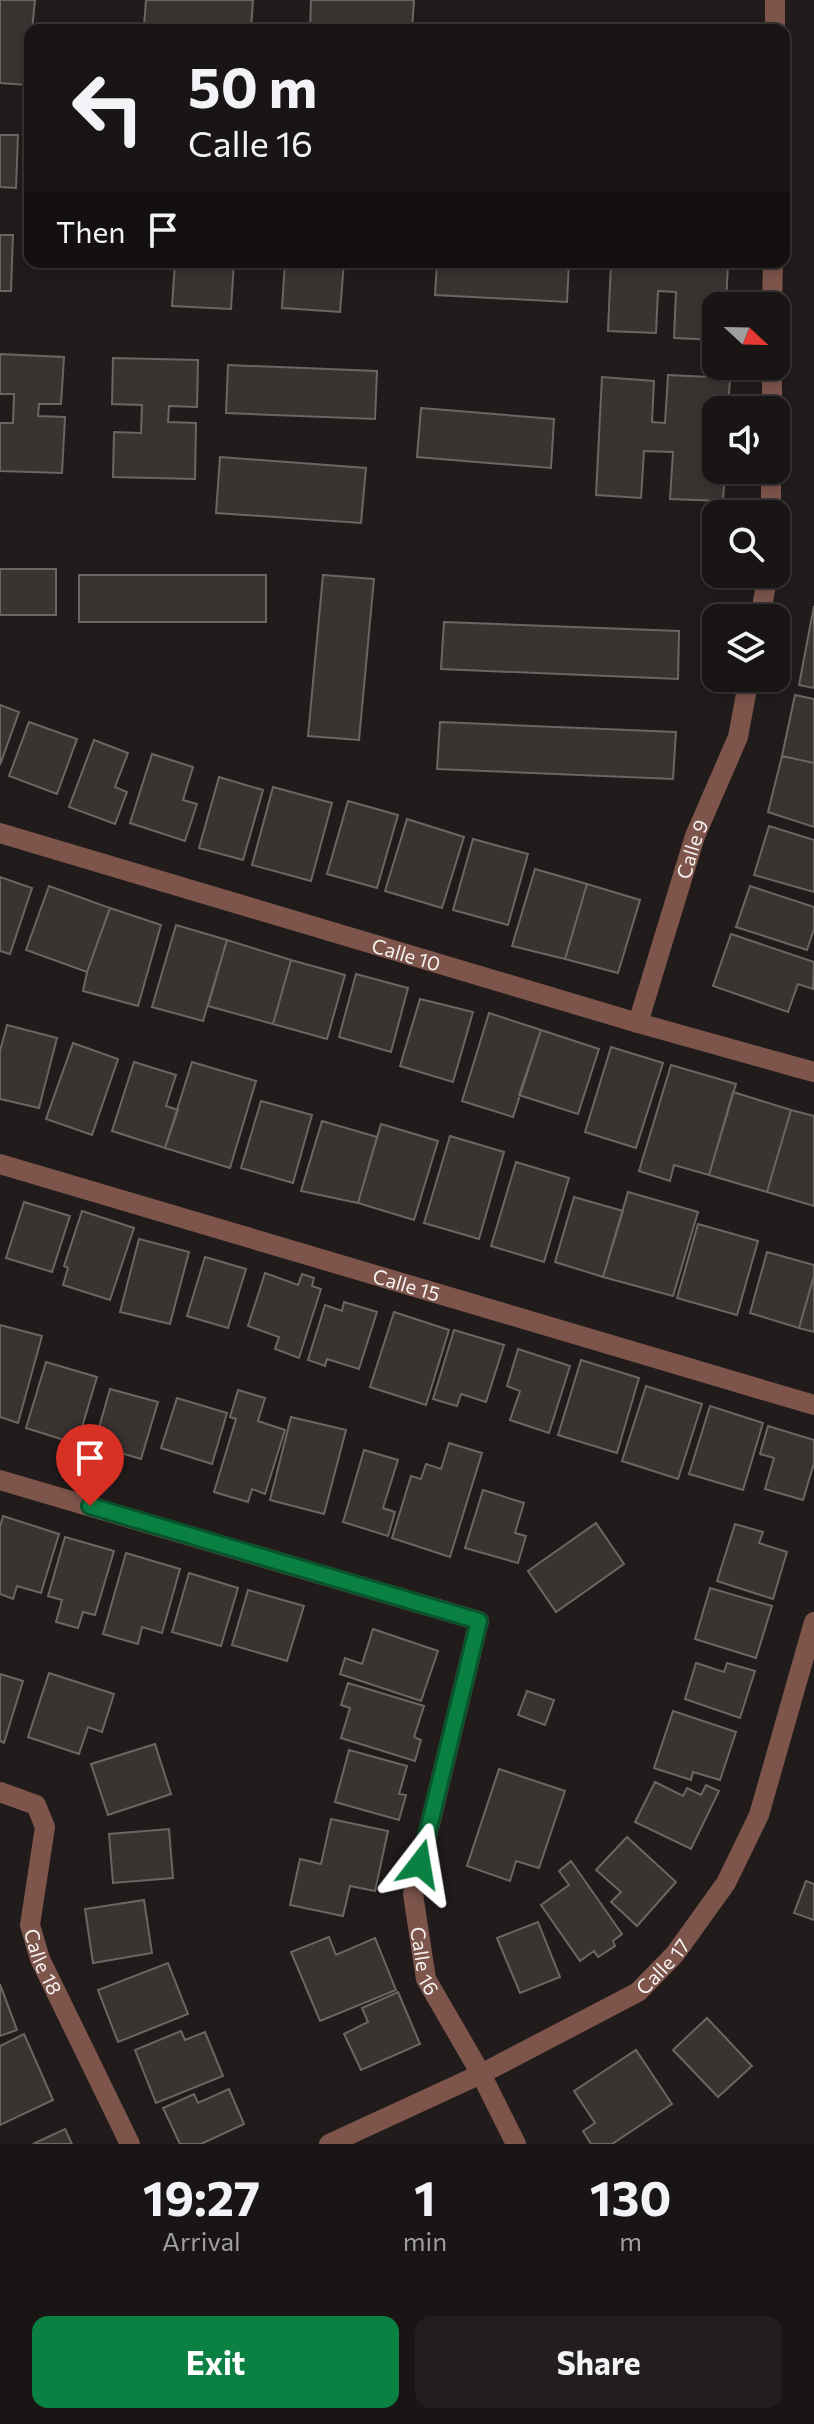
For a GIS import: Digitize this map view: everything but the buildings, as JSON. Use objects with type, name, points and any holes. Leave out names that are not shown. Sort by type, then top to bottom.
[{"type":"street","points":[[775,0],[775,24]]},
{"type":"street","points":[[772,292],[773,268]]},
{"type":"street","name":"Calle 9","points":[[638,1023],[695,836],[738,737],[746,692]]},
{"type":"street","name":"Calle 10","points":[[0,833],[638,1023],[814,1072]]},
{"type":"street","name":"Calle 15","points":[[0,1164],[814,1405]]},
{"type":"street","name":"Calle 16","points":[[0,1480],[479,1621],[413,1894],[426,1979],[481,2074]]},
{"type":"street","name":"Calle 17","points":[[329,2144],[481,2074],[638,1992],[675,1954],[726,1883],[759,1815],[814,1622]]},
{"type":"street","name":"Calle 18","points":[[0,1792],[36,1805],[45,1827],[30,1925],[40,1959],[130,2144]]},
{"type":"street","points":[[481,2074],[516,2144]]},
{"type":"route","points":[[90,1506],[479,1621],[420,1864]]}]
